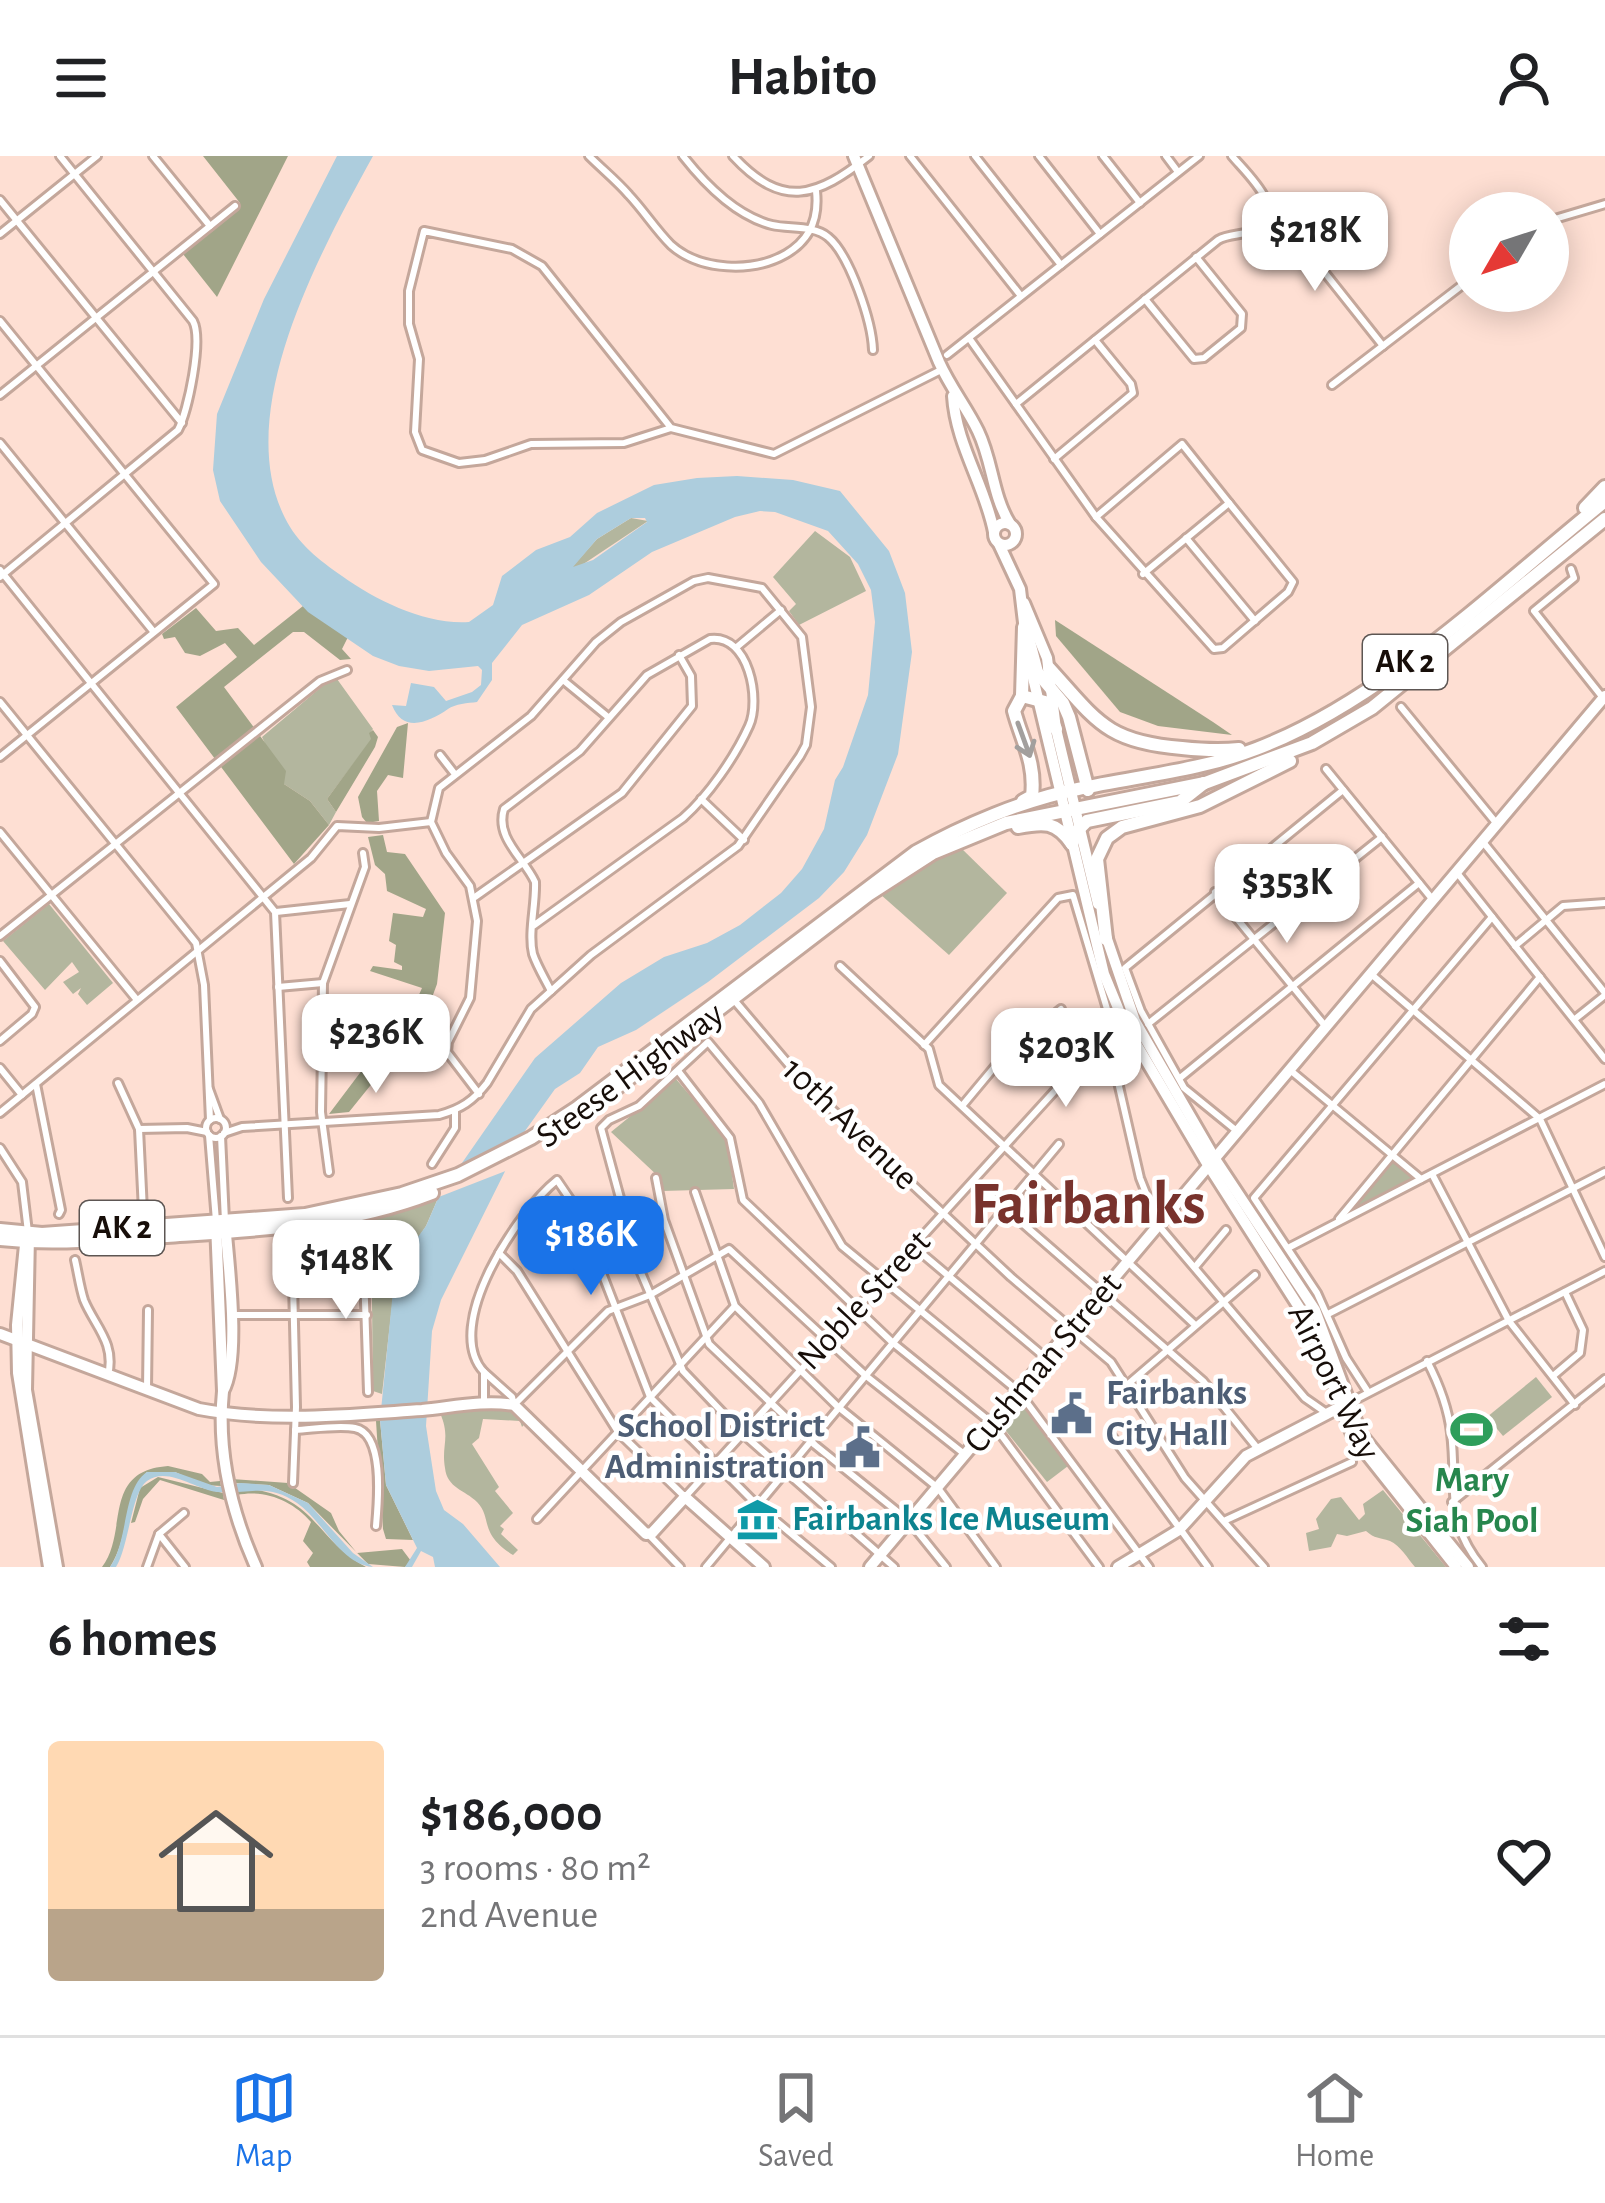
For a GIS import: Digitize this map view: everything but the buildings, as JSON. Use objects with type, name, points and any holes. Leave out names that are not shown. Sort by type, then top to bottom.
[{"type":"highway","points":[[1514,584],[1605,487]]},
{"type":"highway","name":"AK 2","points":[[1069,808],[1204,783],[1312,743],[1372,708],[1605,501]]},
{"type":"highway","points":[[1514,584],[1605,522]]},
{"type":"highway","name":"AK 2","points":[[1066,792],[1246,753],[1312,725],[1374,687],[1514,584]]},
{"type":"highway","points":[[1024,627],[1037,672],[1069,717],[1086,787],[1096,803]]},
{"type":"highway","points":[[943,843],[1032,796],[1029,752],[1014,711],[1029,696],[1024,627]]},
{"type":"highway","points":[[1049,668],[1105,728],[1134,743],[1220,751],[1272,739],[1341,704],[1423,648]]},
{"type":"highway","points":[[1029,696],[1045,702],[1056,729]]},
{"type":"highway","points":[[1106,939],[1097,859],[1107,838],[1122,827],[1175,815],[1234,791],[1372,708]]},
{"type":"highway","points":[[1072,844],[1087,821],[1180,802],[1226,765],[1277,747],[1312,725]]},
{"type":"highway","points":[[1154,793],[1169,784],[1177,771],[1160,746]]},
{"type":"highway","name":"Steese Highway","points":[[0,1234],[28,1239],[221,1226],[423,1192],[530,1143],[731,997],[880,876],[943,843],[1066,792]]},
{"type":"highway","name":"Steese Highway","points":[[943,843],[1069,808]]},
{"type":"highway","points":[[943,843],[1044,822],[1063,830],[1072,844]]},
{"type":"main road","points":[[856,160],[942,370],[977,430],[994,479],[995,497],[1016,532],[1014,572]]},
{"type":"main road","points":[[953,393],[959,433],[1049,668],[1066,792]]},
{"type":"main road","points":[[996,538],[1000,524],[1010,524]]},
{"type":"main road","points":[[996,538],[1014,541]]},
{"type":"main road","points":[[1022,600],[1024,627]]},
{"type":"main road","points":[[1029,696],[1066,792]]},
{"type":"main road","name":"Cushman Street","points":[[870,1567],[1604,697]]},
{"type":"main road","name":"Airport Way","points":[[1066,792],[1072,844],[1104,974],[1212,1163],[1304,1288],[1330,1344],[1338,1408],[1364,1454],[1456,1567]]},
{"type":"main road","name":"Airport Way","points":[[1069,808],[1079,828],[1106,939],[1136,1023]]},
{"type":"main road","points":[[221,1226],[225,1315],[221,1450],[256,1567]]},
{"type":"main road","points":[[28,1239],[20,1406],[53,1567]]},
{"type":"main road","points":[[0,1334],[199,1409],[296,1424],[484,1403],[514,1405],[649,1535]]},
{"type":"main road","points":[[21,1344],[53,1567]]},
{"type":"main road","points":[[26,1390],[32,1361],[52,1356]]},
{"type":"main road","points":[[1118,1567],[1178,1530],[1239,1462],[1338,1408]]},
{"type":"main road","name":"Airport Way","points":[[1338,1408],[1468,1567]]},
{"type":"main road","points":[[685,1497],[764,1567]]},
{"type":"main road","name":"Noble Street","points":[[649,1535],[685,1497]]},
{"type":"main road","points":[[633,1520],[650,1525],[662,1521]]},
{"type":"street","points":[[60,156],[198,330],[182,423],[172,437],[1,574],[275,912],[288,1198]]},
{"type":"street","points":[[0,234],[97,156]]},
{"type":"street","points":[[153,156],[210,226]]},
{"type":"street","points":[[589,156],[670,244],[703,262],[743,267],[785,255],[810,230],[815,191]]},
{"type":"street","points":[[683,156],[741,211],[776,226],[829,237],[867,314],[873,350]]},
{"type":"street","points":[[734,156],[756,178],[790,192],[815,191],[856,160],[869,156]]},
{"type":"street","points":[[910,156],[1022,296]]},
{"type":"street","points":[[975,156],[1061,265]]},
{"type":"street","points":[[1039,156],[1100,234]]},
{"type":"street","points":[[1103,156],[1140,203]]},
{"type":"street","points":[[1166,156],[1178,172]]},
{"type":"street","points":[[947,355],[1199,156]]},
{"type":"street","points":[[1232,156],[1383,346]]},
{"type":"street","points":[[0,200],[182,423]]},
{"type":"street","points":[[1016,404],[1223,236],[1260,227],[1269,204]]},
{"type":"street","points":[[1569,215],[1605,204]]},
{"type":"street","points":[[0,395],[235,206]]},
{"type":"street","points":[[671,428],[542,266],[512,249],[424,231],[409,292],[409,324],[419,358],[415,432],[422,450],[459,463],[485,460],[531,444],[624,443],[671,428],[774,454],[942,370]]},
{"type":"street","points":[[1145,299],[1194,359],[1204,358],[1241,328],[1242,314],[1196,257]]},
{"type":"street","points":[[1332,385],[1449,295]]},
{"type":"street","points":[[0,322],[214,584],[0,757]]},
{"type":"street","points":[[970,338],[1096,517],[1214,649],[1223,648],[1255,621],[1293,582],[1181,444],[1096,517]]},
{"type":"street","points":[[1054,459],[1133,393],[1132,384],[1095,340]]},
{"type":"street","points":[[0,443],[154,633]]},
{"type":"street","points":[[1143,574],[1229,503]]},
{"type":"street","points":[[1186,538],[1255,621]]},
{"type":"street","points":[[1571,569],[1574,578],[1534,611],[1604,697]]},
{"type":"street","points":[[140,1129],[187,1128],[216,1121],[242,1127],[439,1115],[479,1094],[531,1009],[604,944],[744,840],[800,756],[812,707],[802,638],[762,588],[708,578],[694,581],[606,632],[531,716],[454,773],[435,797],[431,822],[435,834],[475,897],[478,921],[473,982],[447,1052],[479,1094]]},
{"type":"street","points":[[738,646],[781,610]]},
{"type":"street","points":[[533,926],[683,818],[701,799],[752,718],[746,658],[738,646],[718,637],[639,681],[580,751],[504,809],[504,835],[535,882],[533,926],[534,956],[551,991]]},
{"type":"street","points":[[475,897],[622,793],[689,713],[691,676],[679,655]]},
{"type":"street","points":[[0,936],[320,681],[347,670]]},
{"type":"street","points":[[563,680],[608,717]]},
{"type":"street","points":[[0,702],[196,943],[209,1089],[222,1135],[221,1226]]},
{"type":"street","points":[[1401,707],[1497,824]]},
{"type":"street","points":[[440,755],[454,773]]},
{"type":"street","points":[[1326,769],[1433,900]]},
{"type":"street","points":[[1238,1132],[1190,1095],[1136,1023],[1125,968],[1343,790]]},
{"type":"street","points":[[701,799],[744,840]]},
{"type":"street","points":[[0,1113],[311,858],[337,826],[379,828],[431,822]]},
{"type":"street","points":[[0,832],[137,1000]]},
{"type":"street","name":"Noble Street","points":[[685,1497],[1097,1045],[1255,940],[1382,837]]},
{"type":"street","points":[[1483,841],[1605,994],[1574,1020]]},
{"type":"street","points":[[329,1172],[323,1122],[322,982],[365,867],[364,854]]},
{"type":"street","points":[[1456,873],[1605,1059]]},
{"type":"street","points":[[1179,1079],[1419,883]]},
{"type":"street","points":[[1215,892],[1326,1028]]},
{"type":"street","points":[[924,1045],[1058,898],[1066,894],[1077,900],[1107,1005],[1106,1015],[1089,1030],[1115,1070],[1140,1178],[1160,1226],[1306,1398],[1338,1408],[1605,1271]]},
{"type":"street","points":[[1515,946],[1563,906],[1605,903]]},
{"type":"street","points":[[275,912],[350,904]]},
{"type":"street","points":[[1368,1392],[1346,1358],[1328,1314],[1254,1198],[1492,917]]},
{"type":"street","points":[[0,961],[35,1007],[0,1041]]},
{"type":"street","points":[[840,966],[931,1053],[934,1081],[1194,1324]]},
{"type":"street","points":[[1371,974],[1540,1119],[1605,1257]]},
{"type":"street","points":[[1336,1223],[1540,977]]},
{"type":"street","points":[[278,987],[322,982]]},
{"type":"street","name":"10th Avenue","points":[[731,997],[795,1075],[1111,1362],[1185,1478],[1264,1567]]},
{"type":"street","points":[[962,1106],[1007,1052],[1061,1010]]},
{"type":"street","points":[[894,1567],[742,1433],[680,1365],[650,1295],[603,1144],[603,1124],[639,1106],[708,1042],[759,1103],[842,1246],[1019,1392],[1149,1567]]},
{"type":"street","points":[[0,1068],[22,1095]]},
{"type":"street","points":[[1290,1070],[1421,1179]]},
{"type":"street","points":[[679,1072],[730,1138],[743,1200],[855,1309],[993,1424],[1099,1567]]},
{"type":"street","points":[[118,1082],[140,1129],[142,1211]]},
{"type":"street","points":[[36,1083],[59,1214]]},
{"type":"street","points":[[1288,1248],[1605,1084]]},
{"type":"street","points":[[432,1164],[455,1128],[455,1110]]},
{"type":"street","points":[[216,1121],[208,1134],[221,1226]]},
{"type":"street","points":[[187,1128],[222,1135],[242,1127]]},
{"type":"street","points":[[706,1567],[1059,1144]]},
{"type":"street","points":[[0,1148],[22,1182],[28,1239]]},
{"type":"street","points":[[1328,1314],[1605,1172]]},
{"type":"street","points":[[1432,1174],[1509,1321],[1575,1405]]},
{"type":"street","points":[[656,1178],[664,1220],[705,1338],[811,1439],[909,1521],[946,1567]]},
{"type":"street","points":[[514,1405],[512,1397],[474,1361],[471,1330],[483,1282],[536,1200],[557,1180],[578,1211],[650,1396],[757,1505],[831,1567]]},
{"type":"street","points":[[974,1181],[1203,1382],[1258,1449]]},
{"type":"street","points":[[695,1192],[735,1306],[837,1406],[938,1488],[996,1567]]},
{"type":"street","points":[[1195,1267],[1226,1230]]},
{"type":"street","points":[[292,1241],[296,1424],[292,1483]]},
{"type":"street","points":[[363,1242],[368,1392]]},
{"type":"street","points":[[914,1246],[1047,1359]]},
{"type":"street","points":[[514,1405],[614,1307],[650,1295],[732,1250],[865,1375],[966,1455]]},
{"type":"street","points":[[500,1253],[518,1271],[618,1432],[685,1497]]},
{"type":"street","points":[[75,1260],[85,1303],[101,1326],[111,1366],[108,1375]]},
{"type":"street","points":[[1127,1385],[1255,1275]]},
{"type":"street","points":[[1553,1376],[1580,1354],[1583,1330],[1565,1292]]},
{"type":"street","points":[[537,1520],[735,1306]]},
{"type":"street","points":[[146,1388],[148,1310]]},
{"type":"street","points":[[225,1315],[367,1315]]},
{"type":"street","points":[[1427,1361],[1443,1394],[1450,1427],[1452,1502],[1466,1547],[1482,1567]]},
{"type":"street","points":[[484,1372],[484,1403]]},
{"type":"street","points":[[1452,1502],[1605,1379]]},
{"type":"street","points":[[1299,1428],[1308,1415],[1306,1398]]},
{"type":"street","points":[[296,1424],[355,1428],[373,1442],[376,1526]]},
{"type":"street","points":[[1108,1432],[1208,1567]]},
{"type":"street","points":[[1226,1520],[1352,1462]]},
{"type":"street","points":[[147,1567],[159,1534],[184,1513]]},
{"type":"street","points":[[159,1534],[185,1567]]},
{"type":"street","points":[[649,1535],[680,1567]]},
{"type":"green space","points":[[203,156],[288,156],[217,297],[183,254],[240,203]]},
{"type":"green space","points":[[631,518],[648,521],[576,569],[572,567],[597,539]]},
{"type":"green space","points":[[815,531],[850,557],[866,591],[799,625],[789,611],[796,604],[773,577]]},
{"type":"green space","points":[[303,606],[348,637],[342,649],[351,659],[340,660],[304,632],[293,632],[224,687],[286,771],[284,784],[310,801],[329,825],[294,864],[176,707],[237,657],[225,643],[200,656],[185,653],[175,637],[164,639],[162,634],[196,608],[216,631],[238,628],[254,645]]},
{"type":"green space","points":[[1055,620],[1232,735],[1158,726],[1120,712],[1056,636]]},
{"type":"green space","points":[[332,678],[373,729],[372,739],[327,799],[336,812],[329,825],[310,801],[284,784],[262,737]]},
{"type":"green space","points":[[408,723],[403,778],[388,775],[377,791],[379,821],[367,823],[358,797],[397,727]]},
{"type":"green space","points":[[373,730],[378,737],[375,747],[336,812],[327,799]]},
{"type":"green space","points":[[383,835],[387,852],[405,854],[445,913],[437,984],[417,1038],[395,1055],[349,1112],[329,1114],[375,1053],[404,1028],[422,988],[370,971],[373,966],[402,970],[394,962],[396,945],[389,941],[393,913],[423,917],[426,909],[387,891],[385,874],[375,865],[368,837]]},
{"type":"green space","points":[[959,846],[1007,893],[949,955],[880,894]]},
{"type":"green space","points":[[49,904],[113,983],[87,1005],[78,994],[81,988],[73,994],[63,982],[79,972],[72,962],[45,990],[3,941]]},
{"type":"green space","points":[[676,1079],[727,1139],[734,1189],[662,1191],[660,1178],[611,1132]]},
{"type":"green space","points":[[1392,1155],[1421,1179],[1336,1223]]},
{"type":"green space","points":[[439,1196],[426,1226],[396,1271],[382,1394],[373,1391],[371,1219]]},
{"type":"green space","points":[[1536,1377],[1552,1397],[1503,1436],[1487,1417]]},
{"type":"green space","points":[[1016,1404],[1022,1404],[1068,1466],[1047,1482],[1002,1426]]},
{"type":"green space","points":[[498,1408],[517,1413],[526,1422],[522,1427],[520,1421],[483,1419],[479,1438],[472,1444],[499,1487],[495,1491],[513,1513],[500,1526],[501,1534],[518,1550],[513,1555],[490,1533],[477,1502],[449,1480],[444,1460],[445,1429],[440,1413]]},
{"type":"green space","points":[[380,1420],[386,1485],[413,1540],[386,1539],[383,1529],[376,1421]]},
{"type":"green space","points":[[168,1466],[202,1474],[210,1482],[220,1481],[221,1486],[204,1485],[175,1472],[147,1472],[133,1493],[116,1555],[110,1567],[102,1567],[110,1553],[125,1491],[147,1470]]},
{"type":"green space","points":[[158,1477],[223,1493],[224,1500],[160,1480],[131,1523],[140,1488]]},
{"type":"green space","points":[[232,1479],[288,1483],[331,1513],[356,1552],[308,1503],[269,1485],[233,1483]]},
{"type":"green space","points":[[236,1490],[270,1493],[302,1509],[335,1544],[366,1567],[310,1567],[307,1562],[313,1553],[303,1541],[311,1522],[278,1498],[237,1495]]},
{"type":"green space","points":[[1383,1490],[1446,1567],[1415,1567],[1394,1543],[1366,1531],[1337,1534],[1331,1547],[1309,1551],[1306,1533],[1319,1529],[1316,1519],[1331,1499],[1341,1497],[1359,1520],[1365,1514],[1363,1504]]},
{"type":"green space","points":[[402,1549],[411,1561],[405,1567],[368,1564],[357,1553]]},
{"type":"water","points":[[337,156],[373,156],[330,237],[290,332],[269,429],[271,476],[290,527],[325,564],[386,602],[436,620],[469,622],[493,605],[502,576],[536,550],[570,537],[597,513],[654,485],[737,476],[793,480],[840,491],[889,551],[905,593],[912,652],[898,754],[867,835],[844,872],[819,898],[708,982],[636,1030],[598,1047],[580,1073],[555,1089],[525,1131],[441,1300],[432,1331],[426,1426],[436,1491],[444,1510],[463,1524],[500,1567],[435,1567],[433,1557],[421,1551],[412,1567],[405,1567],[417,1548],[386,1485],[380,1420],[394,1281],[403,1257],[426,1226],[439,1196],[535,1058],[621,983],[664,957],[707,943],[740,925],[781,893],[802,869],[824,829],[835,780],[868,695],[875,622],[871,590],[858,564],[828,531],[775,512],[735,517],[652,552],[589,595],[522,625],[492,663],[492,680],[477,702],[454,706],[417,723],[403,720],[392,705],[406,706],[411,683],[434,687],[446,701],[481,685],[482,670],[478,666],[429,671],[373,656],[308,612],[261,562],[220,501],[213,470],[217,414],[264,299]],"holes":[[[631,518],[647,522],[593,560],[573,567],[597,539]]]},
{"type":"water","points":[[147,1472],[175,1472],[217,1487],[269,1485],[308,1503],[353,1553],[373,1567],[341,1550],[306,1511],[286,1497],[267,1491],[217,1492],[163,1476],[142,1487],[120,1558],[116,1567],[110,1567],[133,1490]]},
{"type":"pier","points":[[530,1134],[513,1168],[431,1200],[445,1175]]},
{"type":"place","name":"Fairbanks City Hall","points":[[1072,1414]]},
{"type":"place","name":"Mary Siah Pool","points":[[1472,1430]]},
{"type":"place","name":"School District Administration","points":[[859,1447]]},
{"type":"place","name":"Fairbanks Ice Museum","points":[[758,1519]]},
{"type":"district","name":"Fairbanks","points":[[1088,1205]]}]
